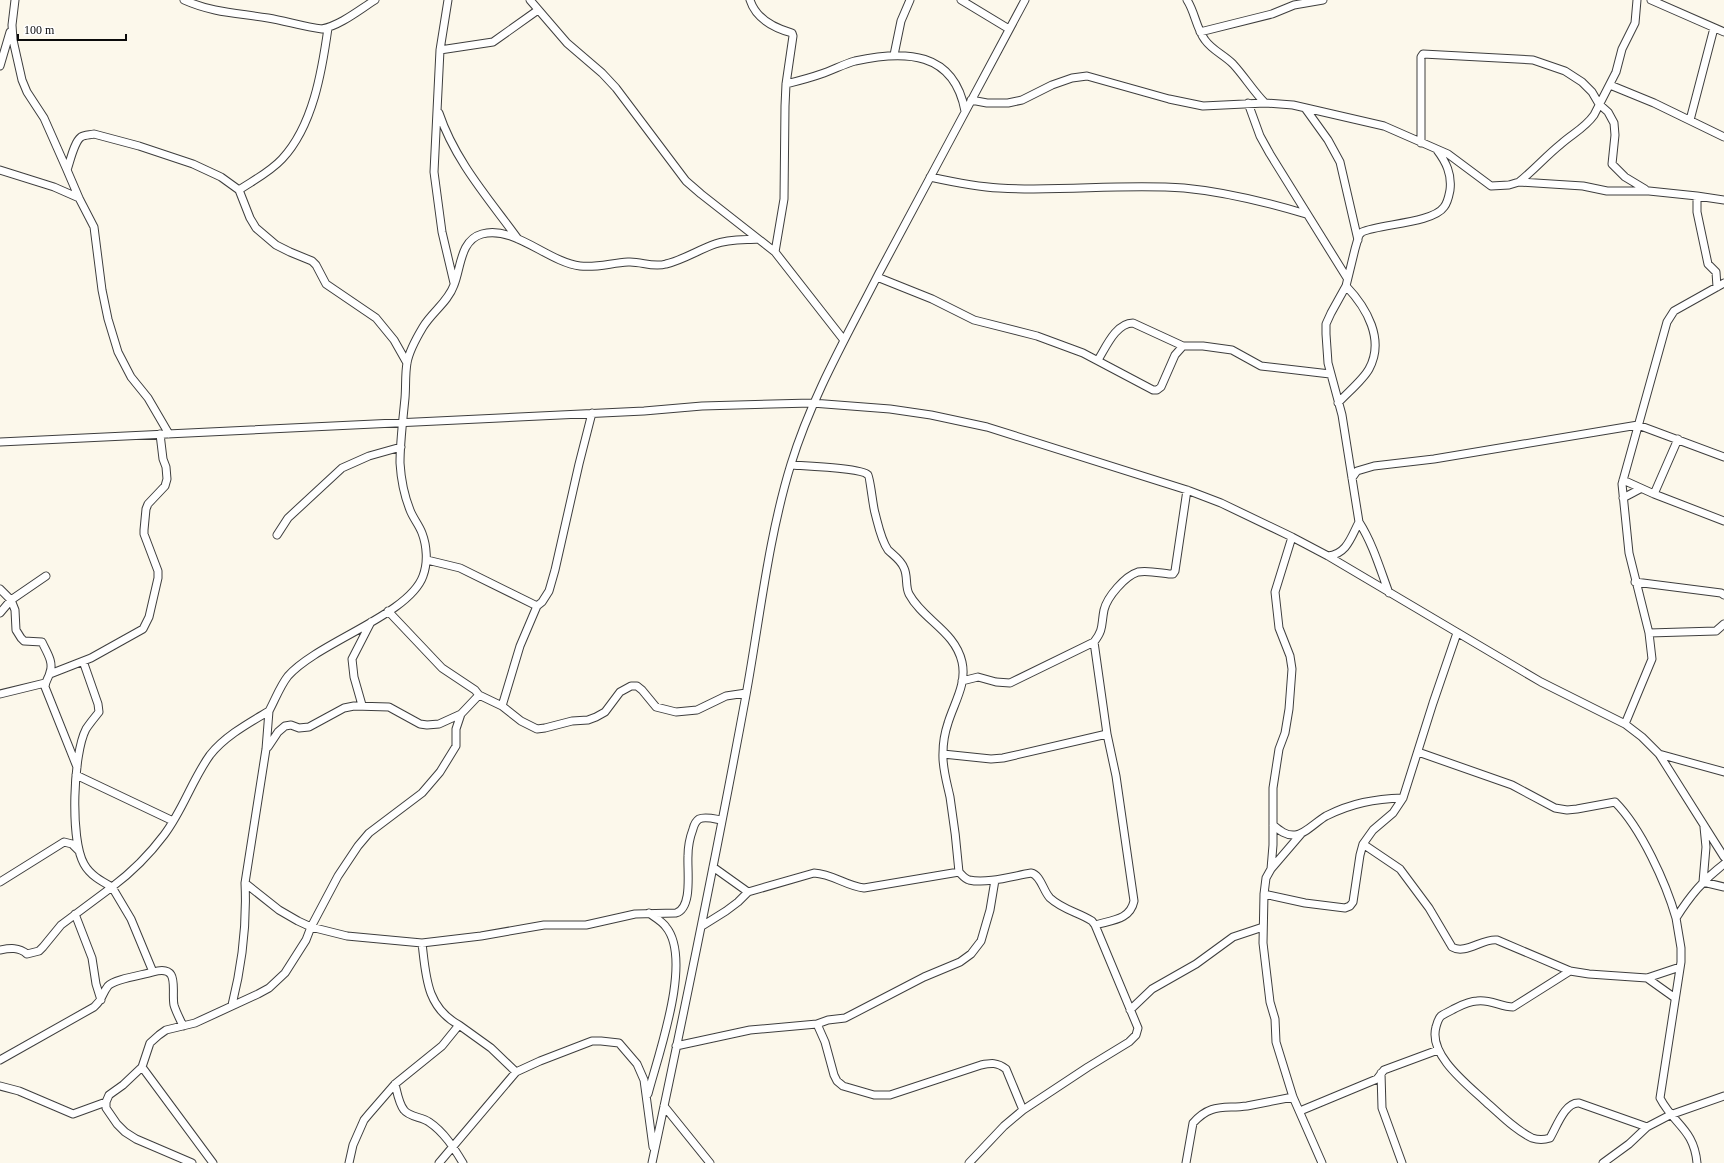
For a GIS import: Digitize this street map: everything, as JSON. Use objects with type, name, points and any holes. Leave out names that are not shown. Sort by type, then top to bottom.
[{"type":"street","points":[[0,66],[12,25],[15,0]]},
{"type":"street","points":[[184,0],[206,9],[266,17],[318,28],[328,28],[375,0]]},
{"type":"street","points":[[448,0],[440,50],[434,172],[436,198],[442,232],[455,284]]},
{"type":"street","points":[[530,0],[567,43],[602,73],[616,88],[686,181],[758,240],[775,252],[843,339]]},
{"type":"street","points":[[750,0],[761,18],[780,30],[793,34],[786,84],[784,151],[785,192],[775,252]]},
{"type":"street","points":[[894,55],[901,21],[910,0]]},
{"type":"street","points":[[961,0],[1009,30]]},
{"type":"street","points":[[652,1163],[702,926],[746,693],[768,562],[791,465],[812,403],[843,339],[1025,0]]},
{"type":"street","points":[[1187,0],[1194,12],[1200,32],[1211,47],[1233,64],[1256,95],[1265,103]]},
{"type":"street","points":[[1200,32],[1272,14],[1294,5],[1323,0]]},
{"type":"street","points":[[1519,182],[1561,143],[1589,122],[1610,85],[1628,35],[1635,23],[1637,0]]},
{"type":"street","points":[[1651,0],[1724,32]]},
{"type":"street","points":[[440,50],[493,42],[538,10]]},
{"type":"street","points":[[12,25],[13,40],[22,80],[27,92],[44,118],[78,198],[94,227],[102,290],[108,319],[118,352],[130,377],[148,398],[169,434]]},
{"type":"street","points":[[239,190],[271,170],[290,150],[316,92],[322,67],[328,28]]},
{"type":"street","points":[[1690,120],[1714,28]]},
{"type":"street","points":[[1421,143],[1421,57],[1423,54],[1427,53],[1533,60],[1565,71],[1582,82],[1592,92],[1599,104],[1608,112],[1614,123],[1616,135],[1612,162],[1614,166],[1637,186],[1649,191]]},
{"type":"street","points":[[786,84],[816,76],[855,61],[894,55],[923,58],[939,65],[955,83],[960,93],[965,111]]},
{"type":"street","points":[[971,100],[987,103],[1008,103],[1022,100],[1052,85],[1072,78],[1087,76],[1169,99],[1202,106],[1248,103],[1293,104],[1384,126],[1448,154],[1488,185],[1509,185],[1519,182],[1577,185],[1607,191],[1649,191],[1724,200]]},
{"type":"street","points":[[1610,85],[1654,103],[1724,137]]},
{"type":"street","points":[[1248,103],[1260,136],[1306,214],[1347,278]]},
{"type":"street","points":[[1305,108],[1328,140],[1340,162],[1358,240]]},
{"type":"street","points":[[438,109],[448,137],[463,164],[518,239]]},
{"type":"street","points":[[67,170],[75,144],[80,138],[94,134],[139,146],[193,164],[221,177],[239,190],[250,218],[256,228],[276,245],[312,262],[316,265],[326,284],[376,318],[394,340],[407,363]]},
{"type":"street","points":[[1389,593],[1372,547],[1359,522],[1338,403],[1328,363],[1326,324],[1346,286],[1358,240],[1362,232],[1433,215],[1444,208],[1448,200],[1450,185],[1449,171],[1446,161],[1437,150]]},
{"type":"street","points":[[0,170],[54,187],[78,198]]},
{"type":"street","points":[[930,177],[968,185],[1000,188],[1183,188],[1235,195],[1306,214]]},
{"type":"street","points":[[1625,724],[1652,663],[1649,633],[1628,553],[1622,489],[1623,480],[1670,315],[1674,311],[1721,285],[1716,272],[1708,264],[1697,212],[1697,196]]},
{"type":"street","points":[[232,1005],[239,976],[243,948],[245,884],[266,749],[269,711],[288,676],[338,640],[388,611],[418,588],[424,575],[427,560],[422,533],[405,498],[402,482],[401,447],[407,363],[422,328],[428,318],[445,300],[455,284],[461,256],[472,239],[480,234],[504,234],[518,239],[570,264],[585,267],[606,266],[629,262],[658,266],[672,263],[722,242],[758,240]]},
{"type":"street","points":[[877,277],[932,299],[974,320],[1037,336],[1066,346],[1098,360],[1153,390],[1157,390],[1161,387],[1175,355],[1183,346]]},
{"type":"street","points":[[1338,403],[1369,370],[1376,353],[1376,341],[1370,322],[1358,298],[1346,286]]},
{"type":"street","points":[[1098,360],[1113,336],[1122,325],[1133,323],[1183,346],[1204,346],[1232,350],[1261,366],[1330,374]]},
{"type":"street","points":[[0,442],[592,413],[702,406],[812,403],[890,409],[960,420],[1187,490],[1221,503],[1328,556],[1541,682],[1625,724],[1642,737],[1659,754],[1724,857]]},
{"type":"street","points":[[502,706],[520,646],[537,606],[542,602],[549,591],[592,413]]},
{"type":"street","points":[[1352,478],[1357,471],[1374,466],[1434,459],[1638,425],[1678,438],[1724,457]]},
{"type":"street","points":[[50,674],[83,661],[136,633],[143,629],[148,621],[158,578],[158,571],[144,534],[146,509],[153,497],[165,486],[167,479],[160,434]]},
{"type":"street","points":[[1654,494],[1678,438]]},
{"type":"street","points":[[277,535],[288,518],[342,468],[369,456],[401,447]]},
{"type":"street","points":[[791,465],[817,468],[841,468],[864,472],[868,475],[870,480],[871,497],[884,542],[904,568],[906,585],[910,596],[921,610],[949,636],[958,652],[963,671],[962,681],[959,696],[947,724],[943,754],[954,823],[959,872],[967,880],[995,880],[1031,873],[1034,874],[1049,897],[1066,910],[1088,919],[1095,925],[1138,1028],[1136,1035],[1132,1039],[1023,1110],[1004,1126],[969,1163]]},
{"type":"street","points":[[1623,480],[1640,489],[1724,521]]},
{"type":"street","points":[[1623,498],[1640,489]]},
{"type":"street","points":[[962,681],[978,677],[1004,684],[1010,683],[1094,642],[1102,631],[1104,609],[1106,604],[1112,593],[1121,584],[1140,572],[1173,574],[1175,571],[1187,490]]},
{"type":"street","points":[[1328,556],[1337,555],[1342,551],[1359,522]]},
{"type":"street","points":[[1271,869],[1273,825],[1272,806],[1275,770],[1279,749],[1285,733],[1289,709],[1292,669],[1290,656],[1279,628],[1275,592],[1292,537]]},
{"type":"street","points":[[427,560],[449,564],[460,568],[537,606]]},
{"type":"street","points":[[0,614],[11,600],[46,576]]},
{"type":"street","points":[[1635,582],[1721,593],[1724,595]]},
{"type":"street","points":[[0,589],[11,600],[14,610],[16,630],[21,638],[24,640],[42,642],[51,663],[50,674],[45,683],[45,687],[77,771],[173,820]]},
{"type":"street","points":[[0,614],[14,610]]},
{"type":"street","points":[[388,611],[442,668],[475,690],[479,696],[502,706],[521,721],[537,728],[545,728],[572,721],[588,720],[596,717],[604,712],[620,692],[631,686],[637,686],[642,690],[656,707],[676,712],[697,710],[726,696],[746,693]]},
{"type":"street","points":[[362,705],[354,677],[352,659],[371,622]]},
{"type":"street","points":[[1649,633],[1716,631],[1724,624]]},
{"type":"street","points":[[1264,894],[1305,904],[1345,908],[1350,906],[1353,902],[1363,844],[1373,830],[1393,813],[1403,798],[1457,633]]},
{"type":"street","points":[[1094,642],[1107,734],[1116,776],[1134,901],[1132,908],[1127,915],[1095,925]]},
{"type":"street","points":[[83,661],[98,704],[99,712],[86,728],[82,741],[77,771],[74,792],[79,851],[84,864],[92,873],[101,881],[112,887],[131,919],[153,972]]},
{"type":"street","points":[[0,694],[45,683]]},
{"type":"street","points":[[266,749],[278,732],[285,726],[291,725],[299,728],[309,727],[344,708],[362,705],[389,707],[420,724],[439,724],[461,714],[479,696]]},
{"type":"street","points":[[0,950],[14,948],[23,950],[27,954],[39,951],[61,925],[133,871],[164,835],[198,774],[211,754],[231,736],[269,711]]},
{"type":"street","points":[[192,1163],[136,1139],[125,1132],[113,1119],[106,1108],[106,1102],[109,1096],[142,1067],[150,1043],[166,1030],[195,1023],[258,994],[269,988],[286,973],[306,940],[311,927],[338,876],[358,846],[369,833],[422,793],[440,772],[456,746],[456,729],[461,714]]},
{"type":"street","points":[[943,754],[991,759],[1003,758],[1107,734]]},
{"type":"street","points":[[1418,752],[1512,785],[1555,808],[1567,810],[1615,802],[1633,826],[1650,854],[1662,878],[1676,918],[1681,948],[1680,967],[1660,1098],[1670,1116],[1689,1134],[1695,1147],[1697,1163]]},
{"type":"street","points":[[1659,754],[1724,772]]},
{"type":"street","points":[[1322,1163],[1293,1097],[1276,1042],[1275,1019],[1270,1002],[1265,966],[1263,927],[1266,878],[1271,869],[1310,826],[1341,809],[1363,802],[1380,799],[1403,798]]},
{"type":"street","points":[[245,884],[279,910],[311,927],[347,936],[422,943],[481,936],[544,925],[586,925],[635,914],[676,913],[683,909],[686,898],[688,856],[691,834],[695,823],[699,819],[705,817],[721,820]]},
{"type":"street","points":[[1273,825],[1287,834],[1302,834]]},
{"type":"street","points":[[1703,882],[1706,847],[1704,826]]},
{"type":"street","points":[[0,882],[64,842],[72,844],[79,851]]},
{"type":"street","points":[[1363,844],[1400,869],[1430,908],[1452,946],[1456,949],[1464,948],[1486,940],[1497,940],[1570,971],[1589,974],[1647,978],[1680,967]]},
{"type":"street","points":[[1676,918],[1691,894],[1724,864]]},
{"type":"street","points":[[713,867],[748,892]]},
{"type":"street","points":[[702,926],[726,911],[748,892],[814,873],[824,873],[854,887],[864,888],[959,872]]},
{"type":"street","points":[[676,1046],[750,1030],[817,1024],[828,1020],[845,1018],[924,977],[960,962],[966,958],[981,941],[990,910],[995,880]]},
{"type":"street","points":[[1703,882],[1724,887]]},
{"type":"street","points":[[647,1098],[664,1037],[677,966],[672,936],[666,926],[649,913]]},
{"type":"street","points":[[75,914],[92,958],[96,984],[102,1000]]},
{"type":"street","points":[[1130,1010],[1152,989],[1196,964],[1233,937],[1263,927]]},
{"type":"street","points":[[422,943],[426,978],[436,1006],[448,1019],[491,1048],[516,1072]]},
{"type":"street","points":[[0,1060],[85,1013],[102,1000],[109,984],[153,972],[164,970],[170,973],[173,978],[175,1007],[183,1026]]},
{"type":"street","points":[[1570,971],[1513,1007],[1506,1007],[1486,1001],[1476,1001],[1463,1005],[1441,1016],[1437,1021],[1434,1031],[1435,1042],[1438,1050],[1463,1081],[1509,1122],[1532,1138],[1550,1138],[1569,1106],[1574,1103],[1579,1103],[1647,1127]]},
{"type":"street","points":[[1647,978],[1675,998]]},
{"type":"street","points":[[817,1024],[825,1042],[834,1075],[837,1081],[843,1086],[874,1095],[890,1095],[981,1065],[993,1063],[1000,1064],[1006,1069],[1023,1110]]},
{"type":"street","points":[[349,1163],[353,1145],[364,1120],[395,1084],[442,1046],[459,1025]]},
{"type":"street","points":[[439,1163],[516,1072],[540,1060],[592,1041],[601,1040],[619,1043],[637,1064],[644,1080],[654,1153]]},
{"type":"street","points":[[1300,1111],[1377,1079],[1384,1070],[1402,1062],[1438,1050]]},
{"type":"street","points":[[142,1067],[213,1163]]},
{"type":"street","points":[[1381,1073],[1382,1108],[1402,1163]]},
{"type":"street","points":[[395,1084],[403,1110],[407,1114],[420,1117],[438,1129],[453,1146],[463,1163]]},
{"type":"street","points":[[0,1086],[19,1091],[73,1114],[106,1102]]},
{"type":"street","points":[[1603,1163],[1629,1144],[1647,1127],[1670,1116],[1724,1096]]},
{"type":"street","points":[[1186,1163],[1193,1124],[1206,1112],[1219,1107],[1240,1106],[1293,1097]]},
{"type":"street","points":[[664,1106],[710,1163]]}]
